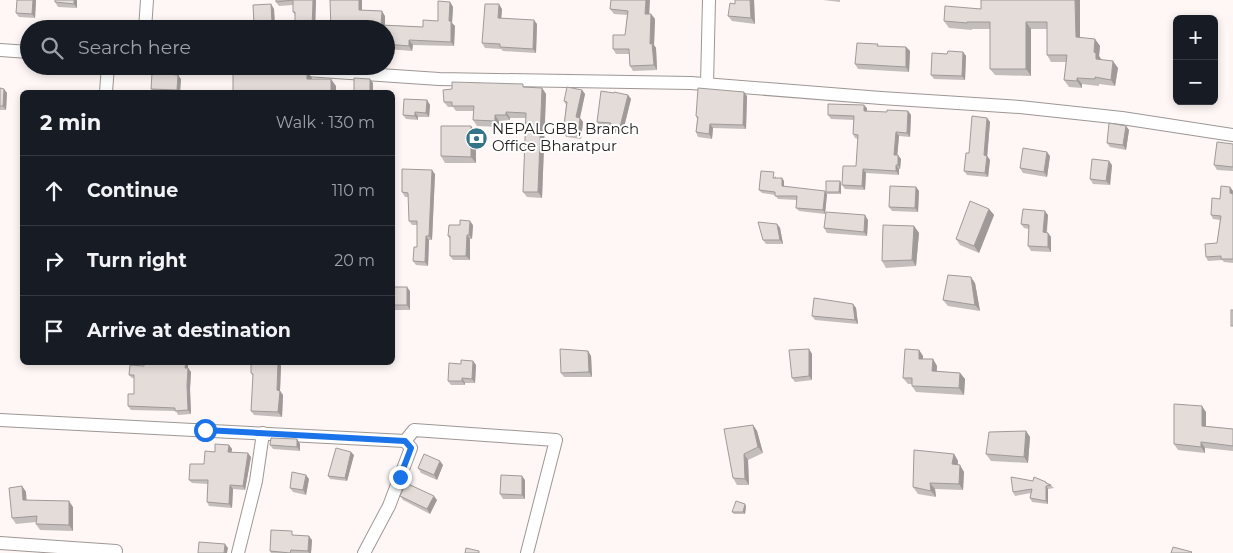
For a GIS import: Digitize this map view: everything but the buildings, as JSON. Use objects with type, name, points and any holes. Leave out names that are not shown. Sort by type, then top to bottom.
[{"type":"street","points":[[146,20],[147,0]]},
{"type":"street","points":[[707,84],[709,0]]},
{"type":"street","points":[[0,50],[20,51]]},
{"type":"street","points":[[106,90],[107,75]]},
{"type":"street","points":[[380,75],[439,79],[707,84],[1020,107],[1122,118],[1233,135]]},
{"type":"street","points":[[0,420],[405,441],[411,448],[389,506],[364,553]]},
{"type":"street","points":[[405,441],[414,430],[556,440],[527,553]]},
{"type":"street","points":[[238,553],[256,481],[263,433]]},
{"type":"street","points":[[0,543],[15,549],[116,551]]},
{"type":"place","name":"NEPALGBB, Branch Office Bharatpur","points":[[476,138]]},
{"type":"route","points":[[205,430],[405,441],[411,448],[400,477]]}]
